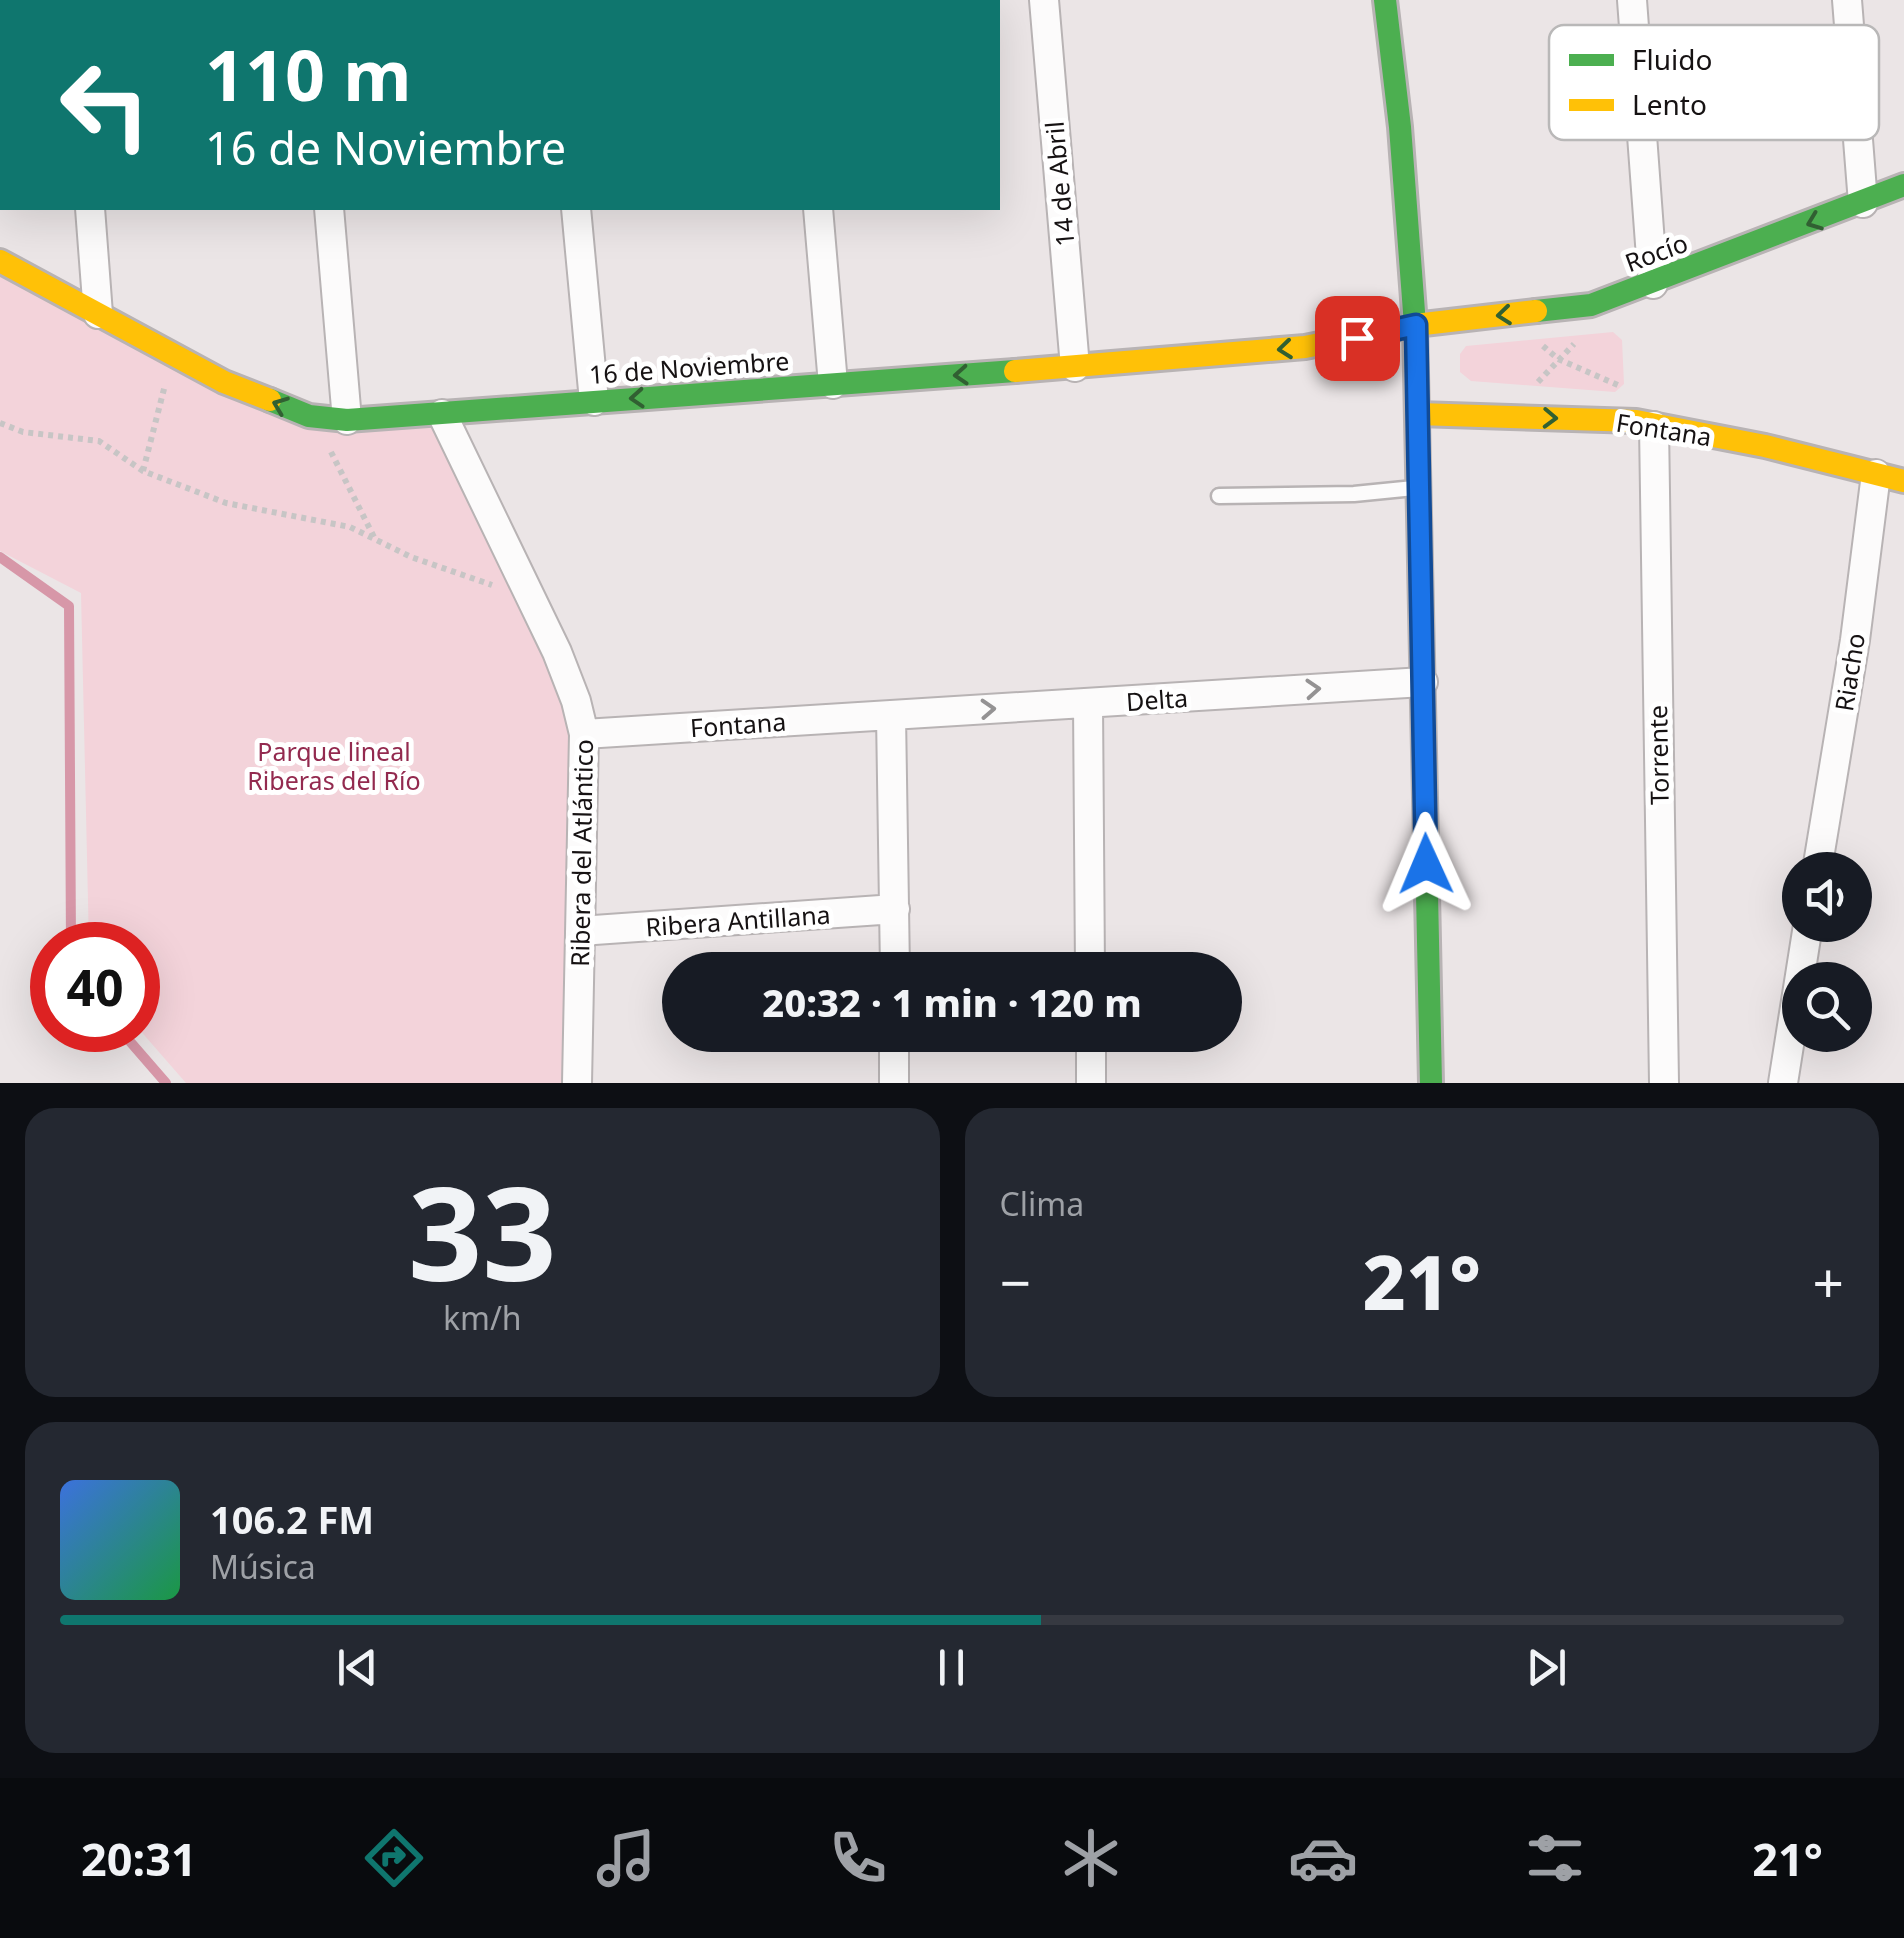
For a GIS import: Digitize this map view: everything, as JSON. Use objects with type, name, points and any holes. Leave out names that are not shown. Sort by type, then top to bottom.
[{"type":"street","name":"14 de Abril","points":[[1044,0],[1075,367]]},
{"type":"street","points":[[1385,0],[1416,325],[1431,1083]]},
{"type":"street","points":[[1632,0],[1634,25]]},
{"type":"street","points":[[1847,0],[1849,25]]},
{"type":"street","points":[[1642,140],[1653,284]]},
{"type":"street","points":[[1857,140],[1862,204]]},
{"type":"street","name":"Rocío","points":[[1416,325],[1591,305],[1904,185]]},
{"type":"street","points":[[90,210],[98,314]]},
{"type":"street","points":[[329,210],[347,420]]},
{"type":"street","points":[[576,210],[594,401]]},
{"type":"street","points":[[818,210],[833,384]]},
{"type":"street","name":"16 de Noviembre","points":[[0,261],[224,382],[309,416],[347,420],[1075,367],[1305,346],[1416,325]]},
{"type":"street","name":"Ribera del Atlántico","points":[[442,414],[558,652],[584,734],[577,1083]]},
{"type":"street","name":"Fontana","points":[[1418,414],[1646,424],[1765,446],[1904,482]]},
{"type":"street","name":"Torrente","points":[[1646,424],[1664,1083]]},
{"type":"street","name":"Riacho","points":[[1820,852],[1855,640],[1876,474]]},
{"type":"street","name":"Delta","points":[[891,715],[1423,682]]},
{"type":"street","points":[[1088,703],[1090,952]]},
{"type":"street","points":[[891,715],[895,952]]},
{"type":"street","name":"Fontana","points":[[584,734],[891,715]]},
{"type":"street","name":"Ribera Antillana","points":[[580,932],[895,908]]},
{"type":"street","points":[[1783,1083],[1805,942]]},
{"type":"street","points":[[894,1052],[894,1083]]},
{"type":"street","points":[[1090,1052],[1091,1083]]},
{"type":"lane","points":[[1219,496],[1354,494],[1419,488]]},
{"type":"path","points":[[1508,315],[1558,359],[1617,383],[1632,397],[1646,424]]},
{"type":"path","points":[[1507,417],[1584,333]]},
{"type":"path","points":[[144,471],[173,355]]},
{"type":"path","points":[[309,416],[376,540]]},
{"type":"path","points":[[0,423],[23,432],[99,441],[144,471],[226,504],[350,527],[411,558],[530,595]]},
{"type":"green space","name":"Parque lineal Riberas del Río","points":[[0,261],[279,406],[442,414],[576,701],[581,1083],[186,1083],[159,1052],[160,922],[88,922],[81,593],[0,551]]},
{"type":"green space","points":[[1613,332],[1622,340],[1624,384],[1615,392],[1471,381],[1460,372],[1460,354],[1466,346]]},
{"type":"waterway","points":[[0,557],[69,606],[71,922]]},
{"type":"waterway","points":[[139,1052],[166,1083]]},
{"type":"traffic: fast","points":[[1385,0],[1400,127],[1415,325],[1431,1083]]},
{"type":"traffic: fast","points":[[1536,311],[1591,305],[1904,185]]},
{"type":"traffic: fast","points":[[270,400],[309,416],[347,420],[1015,371]]},
{"type":"traffic: slow","points":[[0,261],[224,382],[270,400]]},
{"type":"traffic: slow","points":[[1015,371],[1305,347],[1415,325],[1536,311]]},
{"type":"traffic: slow","points":[[1418,414],[1636,421],[1765,446],[1904,481]]},
{"type":"route","points":[[1357,338],[1416,325],[1426,864]]}]
